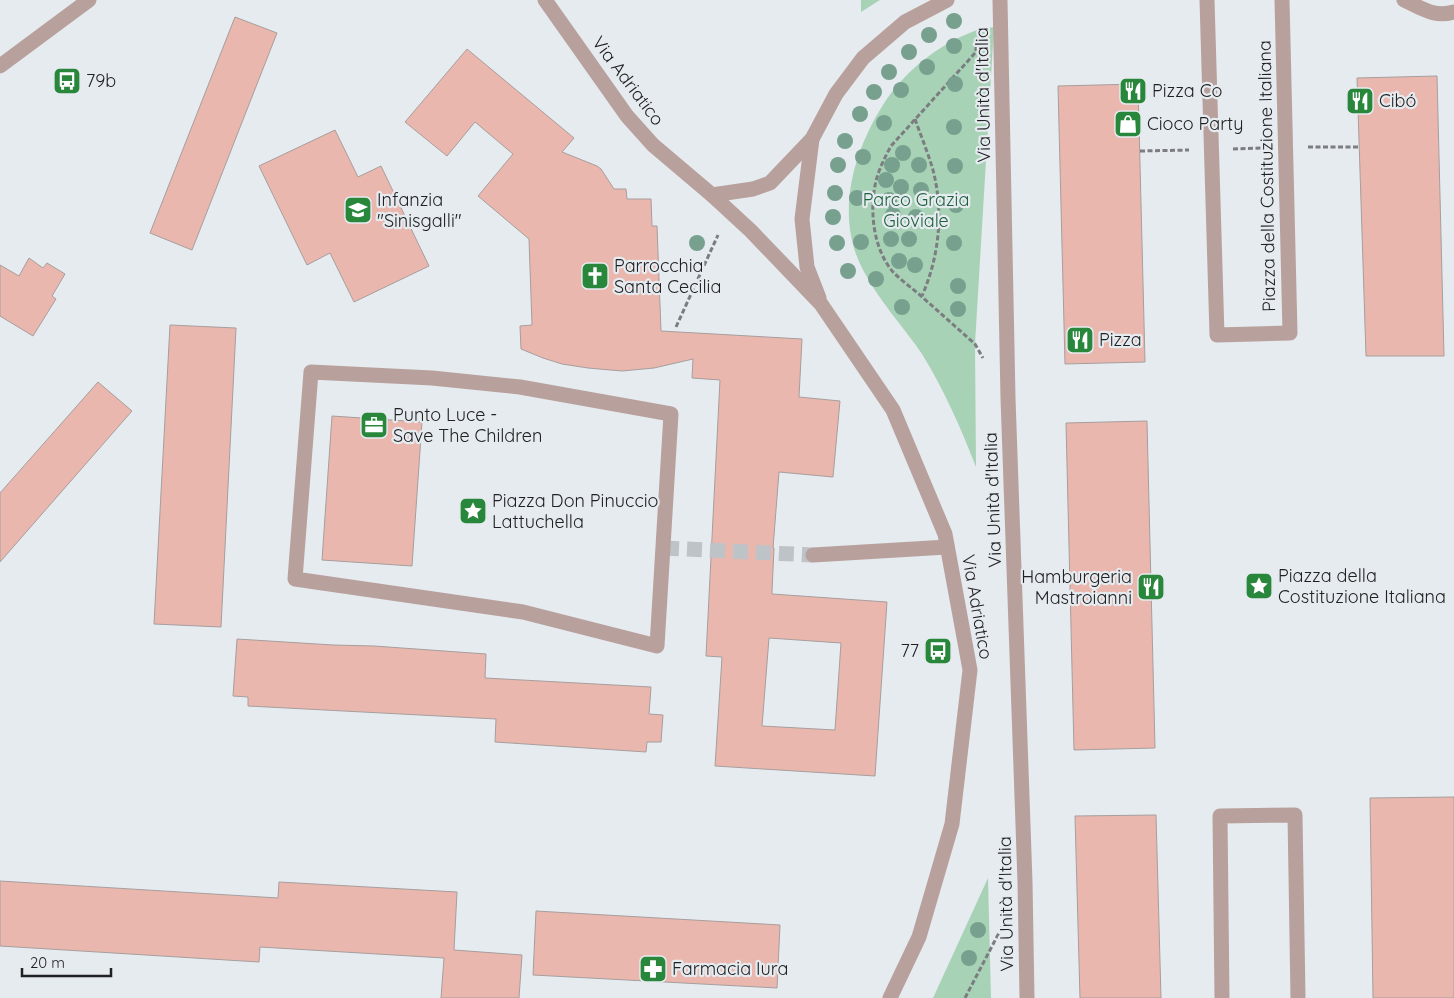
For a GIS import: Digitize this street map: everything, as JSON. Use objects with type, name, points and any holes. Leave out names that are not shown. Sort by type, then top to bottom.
[{"type":"street","points":[[0,66],[89,0]]},
{"type":"street","name":"Via Adriatico","points":[[545,0],[627,116],[653,144],[751,231],[821,304],[893,410],[945,534],[970,670],[952,824],[919,937],[890,998]]},
{"type":"street","name":"Via Adriatico","points":[[712,195],[753,189],[770,183],[812,140],[836,94],[864,58],[905,22],[947,0]]},
{"type":"street","name":"Via Unità d'Italia","points":[[1000,0],[1008,398],[1025,862],[1027,998]]},
{"type":"street","name":"Piazza della Costituzione Italiana","points":[[1207,0],[1217,335],[1290,333],[1282,0]]},
{"type":"street","points":[[1404,0],[1416,4],[1433,14],[1452,15]]},
{"type":"street","name":"Via Adriatico","points":[[812,140],[804,197],[804,217],[802,219],[807,267],[821,304]]},
{"type":"street","points":[[311,372],[432,378],[520,388],[671,414],[658,646],[523,612],[295,579],[311,372]]},
{"type":"street","points":[[812,555],[947,547]]},
{"type":"street","points":[[1222,998],[1220,816],[1295,815],[1298,998]]},
{"type":"path","points":[[976,44],[976,52],[891,146],[882,163],[876,181],[873,219],[876,238],[883,256],[894,272],[975,344],[984,360]]},
{"type":"path","points":[[915,118],[933,170],[938,192],[937,248],[931,276],[922,297]]},
{"type":"path","points":[[1140,151],[1359,147]]},
{"type":"path","points":[[676,327],[718,235]]},
{"type":"path","points":[[964,998],[1003,924]]},
{"type":"green space","points":[[861,0],[880,0],[861,12]]},
{"type":"green space","name":"Parco Grazia Gioviale","points":[[994,27],[975,344],[976,467],[938,381],[922,354],[876,292],[863,270],[855,250],[850,229],[849,207],[851,186],[863,144],[872,124],[891,93],[910,72],[933,53],[974,31]]},
{"type":"green space","points":[[988,878],[991,998],[933,998]]},
{"type":"building","points":[[235,17],[277,33],[192,250],[150,233]]},
{"type":"building","points":[[467,49],[574,138],[562,152],[597,166],[614,189],[626,189],[627,199],[651,199],[652,226],[657,226],[661,331],[802,339],[799,397],[840,401],[833,477],[779,472],[773,548],[772,594],[887,602],[875,776],[715,766],[722,657],[706,656],[720,380],[692,378],[693,359],[654,368],[622,371],[562,364],[521,349],[520,326],[532,325],[529,239],[478,196],[513,154],[475,122],[447,156],[405,122]],"holes":[[[769,638],[841,643],[835,730],[762,726]]]},
{"type":"building","points":[[1437,76],[1444,356],[1366,356],[1357,78]]},
{"type":"building","points":[[1138,84],[1145,362],[1065,364],[1058,86]]},
{"type":"building","points":[[335,130],[358,177],[381,166],[429,266],[354,302],[330,253],[307,265],[259,166]]},
{"type":"building","points":[[29,258],[43,268],[47,263],[65,274],[52,296],[56,299],[33,336],[0,316],[0,265],[19,276]]},
{"type":"building","points":[[170,325],[236,328],[221,627],[154,624]]},
{"type":"building","points":[[98,382],[132,411],[0,562],[0,493]]},
{"type":"building","points":[[332,416],[422,422],[412,566],[322,560]]},
{"type":"building","points":[[1147,421],[1155,748],[1074,750],[1066,423]]},
{"type":"building","points":[[237,639],[486,654],[485,678],[651,687],[649,714],[663,715],[661,742],[647,742],[646,752],[495,742],[496,719],[248,706],[248,697],[233,696]]},
{"type":"building","points":[[1454,797],[1454,998],[1373,998],[1370,798]]},
{"type":"building","points":[[1156,815],[1161,998],[1080,998],[1075,816]]},
{"type":"building","points":[[0,881],[278,898],[279,882],[457,892],[454,950],[522,955],[519,998],[441,998],[444,958],[260,947],[259,962],[0,946]]},
{"type":"building","points":[[536,911],[780,925],[777,988],[533,975]]},
{"type":"tunnel","points":[[664,548],[813,555]]},
{"type":"place","name":"79b","points":[[67,81]]},
{"type":"place","name":"Pizza Co","points":[[1133,91]]},
{"type":"place","name":"Cibó","points":[[1360,101]]},
{"type":"place","name":"Cioco Party","points":[[1128,124]]},
{"type":"place","name":"Infanzia \"Sinisgalli\"","points":[[358,210]]},
{"type":"place","name":"Parrocchia Santa Cecilia","points":[[595,276]]},
{"type":"place","name":"Pizza","points":[[1080,340]]},
{"type":"place","name":"Punto Luce - Save The Children","points":[[374,425]]},
{"type":"place","name":"Piazza Don Pinuccio Lattuchella","points":[[473,511]]},
{"type":"place","name":"Piazza della Costituzione Italiana","points":[[1259,586]]},
{"type":"place","name":"Hamburgeria Mastroianni","points":[[1151,587]]},
{"type":"place","name":"77","points":[[938,651]]},
{"type":"place","name":"Farmacia Iura","points":[[653,969]]}]
